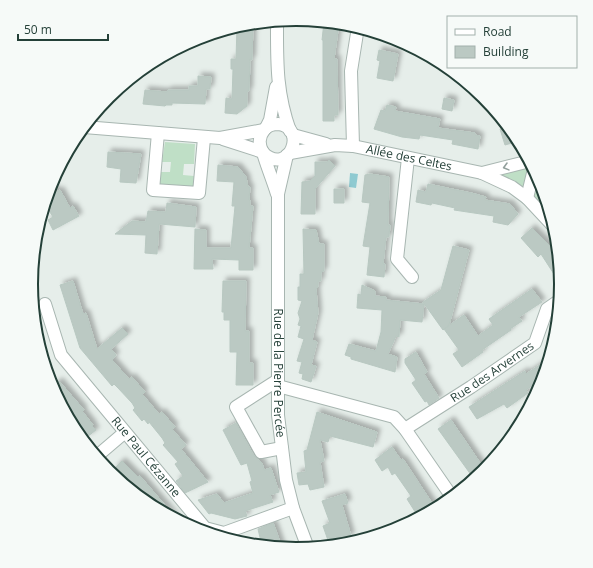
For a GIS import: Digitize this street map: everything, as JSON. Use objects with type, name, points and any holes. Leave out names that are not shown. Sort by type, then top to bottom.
[{"type":"street","points":[[220,138],[263,152],[272,158],[283,158],[289,154],[294,145],[292,133],[283,111],[278,80],[277,27]]},
{"type":"street","points":[[353,146],[351,71],[357,33]]},
{"type":"street","points":[[263,152],[259,143],[270,120],[278,80]]},
{"type":"street","points":[[92,128],[204,138],[220,138],[265,129],[276,124],[286,127],[292,133]]},
{"type":"street","points":[[158,133],[153,190],[199,194],[204,138]]},
{"type":"street","name":"Allée des Celtes","points":[[292,133],[335,145],[353,146],[482,173],[512,187],[527,198],[546,219]]},
{"type":"street","name":"Allée des Celtes","points":[[289,154],[335,145]]},
{"type":"street","name":"Rue de la Pierre Percée","points":[[263,152],[278,194]]},
{"type":"street","name":"Rue de la Pierre Percée","points":[[289,154],[278,194],[278,415],[282,448],[293,508],[306,541]]},
{"type":"street","points":[[408,158],[397,259],[412,277]]},
{"type":"street","name":"Allée des Celtes","points":[[482,173],[524,162]]},
{"type":"street","points":[[527,198],[532,178]]},
{"type":"street","name":"Rue Paul Cézanne","points":[[45,304],[62,356],[124,433],[201,523]]},
{"type":"street","name":"Rue des Arvernes","points":[[405,428],[471,387],[535,343],[547,309],[554,304]]},
{"type":"street","points":[[282,448],[261,452],[236,407],[278,383],[394,417],[405,428],[449,493]]},
{"type":"street","points":[[101,452],[124,433]]},
{"type":"street","name":"Rue Paul Cézanne","points":[[227,532],[293,508]]},
{"type":"green space","points":[[165,142],[195,144],[194,164],[184,164],[183,175],[194,176],[193,189],[159,187],[159,172],[170,172],[171,162],[162,162]]},
{"type":"green space","points":[[524,165],[529,172],[524,186],[521,187],[499,176],[499,173]]},
{"type":"green space","points":[[534,184],[543,208],[537,204],[535,200],[533,191]]},
{"type":"water","points":[[350,173],[358,174],[356,188],[349,187]]},
{"type":"building","points":[[323,28],[338,29],[334,59],[337,59],[338,115],[334,115],[334,121],[323,121],[322,40]]},
{"type":"building","points":[[253,30],[252,60],[250,59],[247,106],[237,114],[225,113],[226,98],[232,99],[233,69],[231,69],[231,59],[236,59],[237,33]]},
{"type":"building","points":[[379,50],[398,54],[393,81],[377,78],[380,61],[377,60]]},
{"type":"building","points":[[198,76],[211,77],[210,89],[206,89],[205,104],[172,103],[172,105],[165,106],[143,104],[145,90],[167,92],[168,90],[189,90],[189,86],[198,86]]},
{"type":"building","points":[[444,98],[454,100],[452,111],[442,109]]},
{"type":"building","points":[[387,105],[396,107],[395,111],[440,119],[438,128],[475,133],[475,135],[480,136],[478,149],[452,144],[453,140],[420,135],[419,139],[402,137],[374,129],[381,110],[385,111]]},
{"type":"building","points":[[500,129],[502,129],[512,143],[505,145]]},
{"type":"building","points":[[108,152],[141,154],[136,183],[120,182],[121,169],[107,167]]},
{"type":"building","points":[[329,160],[335,166],[315,189],[315,214],[301,214],[302,182],[310,181],[315,176],[315,162],[327,162]]},
{"type":"building","points":[[218,165],[238,167],[246,177],[248,187],[250,187],[249,200],[250,206],[253,206],[249,248],[253,248],[253,270],[239,270],[239,260],[212,259],[213,269],[194,269],[195,229],[206,230],[207,248],[231,248],[235,206],[232,206],[234,182],[217,181]]},
{"type":"building","points":[[370,174],[389,177],[388,225],[390,225],[389,237],[386,237],[383,264],[385,264],[384,277],[367,275],[370,247],[363,246],[370,203],[362,202],[365,175]]},
{"type":"building","points":[[428,184],[486,197],[485,200],[510,204],[518,214],[508,225],[493,222],[494,216],[454,210],[455,208],[432,203],[431,205],[416,202],[418,190],[426,192]]},
{"type":"building","points":[[334,189],[344,189],[344,203],[334,203]]},
{"type":"building","points":[[60,190],[70,208],[73,206],[79,216],[53,230],[48,220],[53,217],[49,211],[56,191]]},
{"type":"building","points":[[167,203],[196,207],[195,227],[159,224],[157,254],[145,253],[146,235],[115,234],[132,221],[146,222],[148,211],[166,212]]},
{"type":"building","points":[[532,228],[552,248],[554,274],[541,254],[538,257],[521,238]]},
{"type":"building","points":[[303,229],[316,230],[319,244],[324,244],[324,271],[321,272],[321,281],[318,281],[318,287],[316,289],[318,313],[312,340],[317,342],[311,365],[316,366],[311,382],[302,379],[303,374],[299,373],[302,362],[297,361],[304,339],[298,337],[301,326],[298,325],[300,319],[298,313],[302,301],[298,300],[298,287],[300,287],[300,274],[304,274]]},
{"type":"building","points":[[453,246],[469,250],[449,325],[443,330],[423,302],[441,290]]},
{"type":"building","points":[[73,281],[83,314],[86,313],[97,349],[122,328],[128,334],[111,349],[116,355],[112,360],[129,379],[132,377],[145,392],[142,394],[159,414],[162,412],[175,427],[172,429],[186,445],[181,449],[208,482],[185,493],[176,481],[183,476],[175,464],[178,462],[163,445],[165,443],[162,438],[149,422],[148,424],[144,419],[142,421],[133,410],[135,408],[132,403],[114,384],[112,386],[80,348],[60,285]]},
{"type":"building","points":[[223,281],[246,281],[245,331],[249,331],[249,363],[253,363],[253,385],[236,385],[237,352],[230,352],[230,320],[224,320],[224,312],[222,312]]},
{"type":"building","points":[[362,285],[375,291],[375,296],[386,297],[386,300],[424,304],[422,322],[400,320],[399,337],[396,336],[388,354],[397,357],[395,372],[351,359],[351,357],[345,355],[349,344],[376,351],[381,332],[382,310],[357,308],[358,294],[361,295]]},
{"type":"building","points":[[532,289],[542,302],[519,317],[522,321],[482,350],[483,352],[462,367],[453,354],[459,350],[444,329],[464,315],[478,336],[493,325],[489,319]]},
{"type":"building","points":[[416,352],[427,372],[424,374],[439,398],[429,405],[427,401],[425,402],[412,383],[416,380],[405,363],[405,359]]},
{"type":"building","points":[[542,363],[535,384],[526,390],[528,393],[507,408],[504,404],[477,419],[469,407],[525,371],[526,374]]},
{"type":"building","points":[[59,381],[84,410],[82,411],[96,430],[88,436],[73,413],[58,382]]},
{"type":"building","points":[[317,412],[377,432],[373,447],[330,436],[328,442],[320,440],[324,461],[320,462],[324,487],[310,490],[308,484],[299,485],[297,473],[306,472],[304,451],[307,450]]},
{"type":"building","points":[[451,420],[481,464],[471,474],[438,429]]},
{"type":"building","points":[[236,423],[254,456],[262,463],[264,470],[271,468],[279,492],[270,495],[273,502],[245,511],[247,516],[235,519],[211,513],[209,514],[198,500],[217,494],[224,503],[253,493],[250,482],[252,481],[247,463],[241,465],[223,430]]},
{"type":"building","points":[[392,447],[401,460],[403,459],[432,503],[415,512],[407,499],[411,496],[395,473],[392,475],[388,467],[382,471],[375,460]]},
{"type":"building","points":[[122,461],[138,477],[140,476],[166,507],[139,489],[116,468]]},
{"type":"building","points":[[345,494],[348,503],[342,505],[351,536],[328,540],[323,526],[330,523],[322,501]]},
{"type":"building","points":[[273,523],[279,541],[260,540],[258,529]]}]
